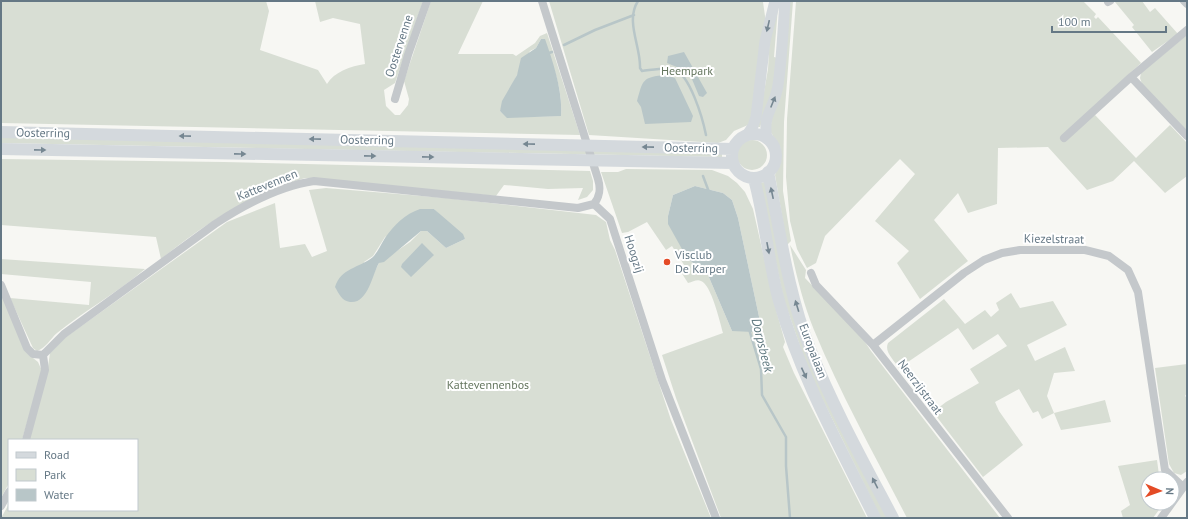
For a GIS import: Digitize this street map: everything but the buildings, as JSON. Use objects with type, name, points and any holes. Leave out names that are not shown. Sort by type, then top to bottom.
[{"type":"highway","name":"Oosterring","points":[[1,132],[733,149]]},
{"type":"highway","points":[[758,134],[768,139],[773,146],[775,156],[773,165],[768,172],[764,176],[754,179],[741,174],[733,163],[733,149],[737,142],[747,135],[758,134]]},
{"type":"highway","name":"Oosterring","points":[[1,149],[733,163]]},
{"type":"highway","points":[[693,162],[716,166],[734,175],[748,188],[761,210]]},
{"type":"highway","name":"Europalaan","points":[[768,172],[792,293],[810,349],[843,420],[893,518]]},
{"type":"highway","name":"Europalaan","points":[[754,179],[779,300],[798,358],[829,427],[875,518]]},
{"type":"main road","points":[[747,135],[753,126],[756,117],[765,41],[775,1]]},
{"type":"main road","points":[[768,139],[765,126],[766,118],[778,86],[785,1]]},
{"type":"street","name":"Oostervenne","points":[[394,99],[427,1]]},
{"type":"street","points":[[542,1],[600,186],[599,198],[594,204]]},
{"type":"street","points":[[1184,1],[1187,4]]},
{"type":"street","points":[[1064,138],[1130,77],[1187,30]]},
{"type":"street","points":[[1130,77],[1187,136]]},
{"type":"street","name":"Kattevennen","points":[[43,355],[64,334],[215,224],[233,212],[299,183],[314,181],[578,208],[594,204]]},
{"type":"street","name":"Hoogzij","points":[[594,204],[610,219],[662,380],[716,518]]},
{"type":"street","name":"Kiezelstraat","points":[[873,345],[964,272],[984,260],[998,254],[1020,250],[1085,250],[1109,256],[1128,270],[1138,292],[1165,470],[1185,484]]},
{"type":"street","name":"Neerzijstraat","points":[[811,273],[816,285],[873,345],[1008,518]]},
{"type":"street","points":[[1,285],[27,348],[33,354],[43,355],[45,370],[26,439]]},
{"type":"street","points":[[1,506],[8,494]]},
{"type":"green space","points":[[1,1],[266,1],[269,11],[260,50],[318,70],[327,84],[334,76],[343,70],[365,64],[360,24],[333,18],[320,22],[315,1],[423,1],[395,83],[384,90],[386,106],[395,115],[400,115],[408,105],[409,99],[404,81],[431,1],[483,1],[458,54],[513,54],[516,56],[535,43],[540,36],[547,33],[580,135],[1,123]],"holes":[[[541,39],[553,66],[559,86],[561,116],[507,117],[500,111],[530,51],[536,48]]]},
{"type":"green space","name":"Heempark","points":[[549,1],[763,2],[766,23],[751,118],[748,125],[734,131],[726,140],[718,143],[589,135]]},
{"type":"green space","points":[[790,1],[793,1],[784,122],[783,191],[791,241],[787,245],[775,175],[781,157],[780,147],[770,131]]},
{"type":"green space","points":[[796,1],[1083,1],[1096,14],[1094,17],[1096,19],[1098,17],[1141,63],[1062,136],[1095,115],[1136,158],[1170,125],[1187,143],[1187,176],[1165,193],[1134,161],[1113,181],[1087,190],[1048,147],[998,148],[997,204],[968,213],[958,193],[934,220],[968,261],[920,299],[897,263],[909,251],[875,221],[915,174],[900,159],[825,236],[816,263],[807,268],[797,249],[790,221],[786,177],[787,119]]},
{"type":"green space","points":[[1142,1],[1150,12],[1155,8],[1178,34],[1152,52],[1132,27],[1134,25],[1115,2]]},
{"type":"green space","points":[[778,7],[774,57],[778,58],[775,84],[760,127],[758,127],[768,69],[770,33]]},
{"type":"green space","points":[[1187,35],[1187,131],[1142,84],[1140,78],[1141,73]]},
{"type":"green space","points":[[1,137],[722,152],[722,157],[1,143]]},
{"type":"green space","points":[[752,140],[763,144],[767,155],[763,166],[752,170],[741,166],[737,155],[741,144]]},
{"type":"green space","points":[[1,159],[224,162],[590,171],[593,181],[593,190],[587,197],[578,200],[583,188],[548,189],[504,185],[496,196],[305,178],[265,192],[229,211],[194,234],[161,259],[156,237],[1,225]]},
{"type":"green space","points":[[626,169],[712,170],[728,176],[745,192],[753,209],[775,306],[785,342],[783,347],[794,373],[867,518],[721,518],[676,398],[662,355],[723,333],[712,296],[705,284],[701,281],[698,280],[688,283],[681,272],[686,268],[672,246],[666,250],[647,222],[628,232],[622,233],[601,172],[618,172]],"holes":[[[695,186],[723,193],[732,200],[738,218],[761,326],[732,331],[708,275],[687,258],[668,216],[673,195]]]},
{"type":"green space","points":[[765,182],[790,296],[888,518],[881,518],[809,372],[784,300],[759,183]]},
{"type":"green space","name":"Kattevennenbos","points":[[326,188],[446,198],[596,215],[606,222],[610,240],[615,250],[671,420],[711,518],[1,518],[8,506],[8,511],[138,511],[138,439],[29,439],[47,373],[50,353],[66,337],[227,222],[275,203],[280,248],[305,244],[312,257],[327,251],[309,190]],"holes":[[[434,209],[465,239],[446,248],[427,231],[421,231],[410,242],[379,263],[370,281],[364,262],[373,256],[385,237]]]},
{"type":"green space","points":[[790,245],[806,270],[805,278],[861,336],[1000,518],[907,518],[824,354],[806,309]]},
{"type":"green space","points":[[1,259],[145,269],[57,333],[43,348],[37,351],[33,348],[10,298],[89,305],[91,282],[1,274]]},
{"type":"green space","points":[[1,293],[28,354],[38,362],[42,371],[22,439],[8,439],[8,485],[1,498]]},
{"type":"green space","points":[[1011,293],[1020,308],[1053,301],[1067,325],[1027,345],[1035,361],[1065,347],[1075,371],[1054,373],[1047,396],[1054,413],[1042,419],[1038,411],[1033,413],[1019,389],[995,402],[999,411],[1023,445],[983,477],[933,412],[946,402],[979,383],[970,369],[1007,346],[998,334],[973,350],[958,328],[899,368],[888,353],[887,346],[888,343],[944,299],[965,324],[985,310],[991,317],[999,310],[996,303]]},
{"type":"green space","points":[[1187,364],[1187,393],[1185,396],[1187,398],[1187,471],[1181,475],[1180,471],[1173,471],[1169,464],[1155,368]]},
{"type":"green space","points":[[1105,400],[1111,422],[1061,430],[1054,413]]},
{"type":"green space","points":[[1157,460],[1158,471],[1140,471],[1140,511],[1158,511],[1153,518],[1123,518],[1121,511],[1130,505],[1118,466]]},
{"type":"water","points":[[541,39],[545,39],[557,77],[561,116],[507,118],[500,111],[502,101],[517,75],[521,58],[536,48]]},
{"type":"water","points":[[684,52],[707,93],[703,97],[699,96],[689,72],[667,63],[668,56]]},
{"type":"water","points":[[666,75],[675,78],[693,116],[691,122],[645,124],[641,107],[637,101],[642,84],[652,77]]},
{"type":"water","points":[[695,186],[723,193],[732,200],[738,218],[761,326],[753,332],[732,331],[708,275],[687,258],[668,224],[668,216],[673,195]]},
{"type":"water","points":[[420,209],[434,209],[463,234],[465,239],[446,248],[427,231],[421,231],[384,262],[379,263],[369,288],[361,298],[350,302],[343,299],[335,287],[342,276],[346,272],[373,257],[396,224],[409,214]]},
{"type":"water","points":[[422,243],[434,255],[411,277],[401,267],[402,264]]},
{"type":"waterway","name":"Dorpsbeek","points":[[638,1],[634,9],[633,25],[640,60],[640,68],[642,71],[670,68],[679,72],[685,79],[695,98],[706,135]]},
{"type":"waterway","points":[[564,45],[595,30],[634,15]]},
{"type":"waterway","name":"Dorpsbeek","points":[[703,176],[709,192]]},
{"type":"waterway","name":"Dorpsbeek","points":[[749,329],[761,369],[762,395],[786,437],[786,466],[790,518]]},
{"type":"place","name":"Visclub De Karper","points":[[667,262]]}]
